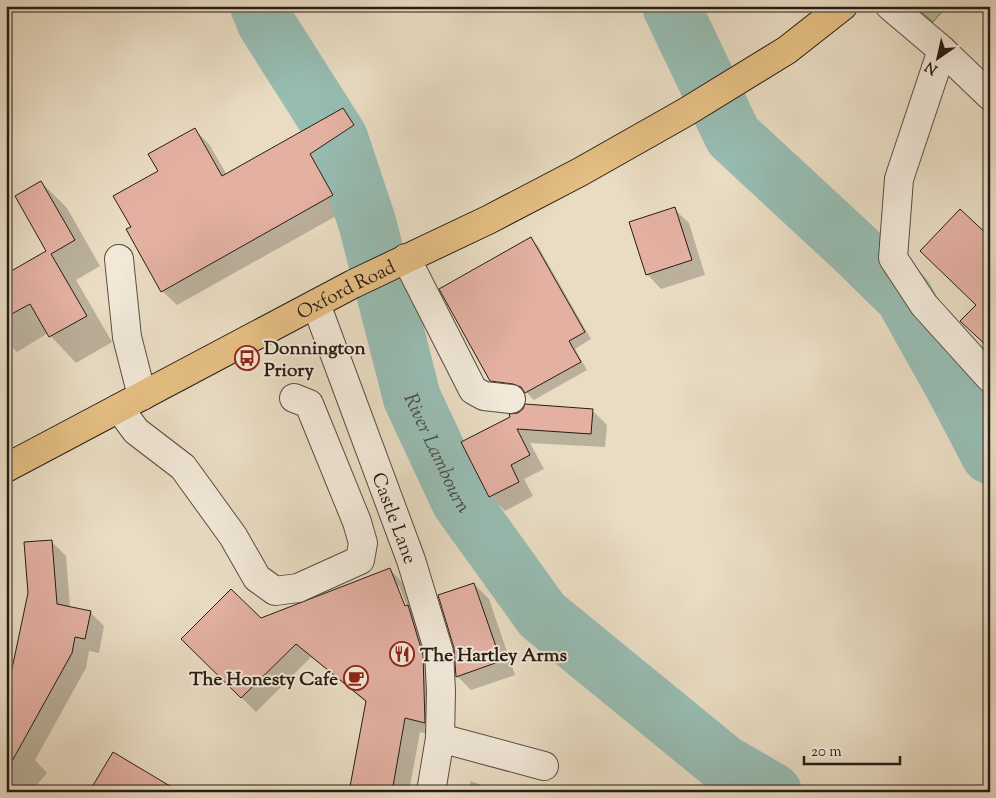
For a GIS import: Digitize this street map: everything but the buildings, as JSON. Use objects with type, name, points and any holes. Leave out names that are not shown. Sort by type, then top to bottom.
[{"type":"main road","name":"Oxford Road","points":[[6,468],[353,284],[488,220],[572,176],[686,112],[787,50],[843,6]]},
{"type":"street","points":[[890,6],[942,50],[990,96]]},
{"type":"street","points":[[942,50],[899,179],[893,258],[924,305],[990,378]]},
{"type":"street","points":[[119,259],[127,337],[130,402],[136,431],[184,467],[233,536],[257,578],[275,591],[298,588],[360,560],[363,543],[358,522],[309,404],[294,398]]},
{"type":"street","points":[[399,261],[473,390],[484,396],[510,399]]},
{"type":"street","name":"Castle Lane","points":[[316,304],[411,560],[439,652],[441,691],[440,738],[431,792]]},
{"type":"street","points":[[440,738],[544,766]]},
{"type":"green space","points":[[914,6],[947,6],[933,22]]},
{"type":"waterway","name":"River Lambourn","points":[[259,6],[266,23],[339,138],[367,222],[412,398],[460,501],[542,615],[723,763],[773,792]]},
{"type":"waterway","points":[[671,6],[733,136],[904,297],[990,455]]},
{"type":"place","name":"Donnington Priory","points":[[247,358]]},
{"type":"place","name":"The Hartley Arms","points":[[402,654]]},
{"type":"place","name":"The Honesty Cafe","points":[[356,678]]}]
